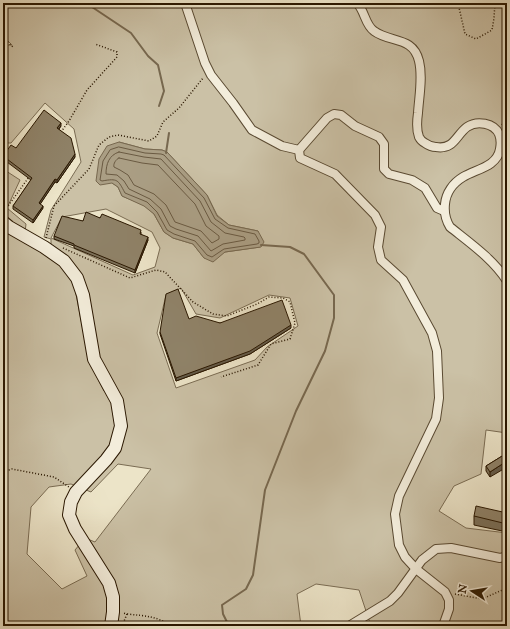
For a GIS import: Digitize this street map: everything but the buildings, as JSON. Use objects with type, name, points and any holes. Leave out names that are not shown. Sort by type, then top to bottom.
[{"type":"street","points":[[185,3],[205,63],[211,75],[252,130],[282,146],[299,150]]},
{"type":"street","points":[[357,3],[361,7],[369,26],[373,31],[404,42],[413,48],[417,54],[420,63],[417,126],[419,136],[423,143],[440,148],[447,147],[454,142],[467,127],[476,123],[486,124],[494,128],[499,134],[501,143],[499,153],[495,160],[488,166],[462,177],[451,187],[444,211],[445,220],[450,227],[490,260],[507,281]]},
{"type":"street","points":[[442,626],[449,610],[449,600],[445,592],[416,569],[405,556],[399,545],[395,514],[399,496],[436,419],[439,398],[437,351],[432,334],[403,280],[382,260],[378,247],[381,227],[375,214],[335,174],[300,158],[299,150],[327,118],[334,114],[341,115],[355,126],[379,137],[384,144],[384,169],[389,174],[412,180],[425,188],[437,208],[444,211]]},
{"type":"street","points":[[3,222],[64,261],[77,278],[83,295],[94,359],[117,401],[121,426],[115,448],[106,460],[76,492],[69,515],[75,529],[110,583],[114,597],[111,626]]},
{"type":"street","points":[[349,626],[390,601],[398,593],[422,560],[436,549],[451,548],[500,558],[507,556]]},
{"type":"path","points":[[458,3],[465,34],[476,39],[492,30],[495,3]]},
{"type":"path","points":[[3,38],[13,46]]},
{"type":"path","points":[[61,133],[87,90],[117,58],[117,52],[95,44]]},
{"type":"path","points":[[44,247],[47,244],[46,238],[54,206],[89,169],[99,145],[109,137],[118,136],[149,141],[157,136],[162,122],[179,108],[204,77],[205,63]]},
{"type":"path","points":[[499,134],[506,114],[507,106]]},
{"type":"path","points":[[3,213],[30,176]]},
{"type":"path","points":[[60,247],[130,278],[156,270],[165,272],[193,302],[214,314],[227,316],[269,298],[283,298],[290,302],[295,323],[290,339],[271,344],[258,365],[221,377]]},
{"type":"path","points":[[3,472],[12,469],[54,477],[76,492]]},
{"type":"path","points":[[445,592],[482,599],[507,588]]},
{"type":"path","points":[[128,614],[150,616],[162,620],[172,626]]},
{"type":"shaded area","points":[[3,3],[507,3],[507,433],[486,430],[481,474],[454,486],[439,511],[466,528],[507,533],[507,626],[365,626],[370,623],[359,590],[316,584],[297,594],[301,626],[3,626],[3,169],[20,180],[7,208],[26,224],[24,241],[58,262],[74,284],[89,361],[104,391],[79,273],[51,247],[51,239],[44,237],[51,210],[81,162],[74,129],[45,103],[11,143],[3,143],[3,52],[8,45],[12,45],[3,36]],"holes":[[[119,142],[145,149],[162,150],[167,152],[207,195],[217,215],[229,225],[258,231],[260,247],[225,252],[204,258],[193,244],[173,238],[164,232],[154,214],[144,205],[122,196],[118,187],[112,183]],[[106,209],[152,232],[160,248],[155,267],[133,275],[51,238],[62,217]],[[181,288],[196,314],[220,318],[269,295],[290,298],[298,326],[267,347],[255,360],[176,388],[157,333],[166,295]],[[118,464],[151,469],[95,542],[85,538],[75,550],[87,576],[62,589],[27,554],[31,507],[49,487],[71,484],[91,492]]]},
{"type":"water","points":[[119,142],[145,149],[162,150],[167,152],[207,195],[217,216],[229,225],[258,231],[264,242],[261,247],[225,252],[213,262],[204,258],[193,244],[173,238],[164,232],[154,214],[144,206],[122,196],[118,187],[112,183],[100,185],[96,181],[99,159],[107,146]]},
{"type":"waterway","points":[[26,3],[40,7],[56,3]]},
{"type":"waterway","points":[[86,3],[131,33],[148,56],[158,65],[164,91],[159,106]]},
{"type":"waterway","points":[[166,153],[169,133]]},
{"type":"waterway","points":[[229,626],[223,614],[222,605],[246,589],[253,575],[265,490],[296,411],[325,351],[334,318],[334,295],[304,254],[290,247],[261,245]]}]
